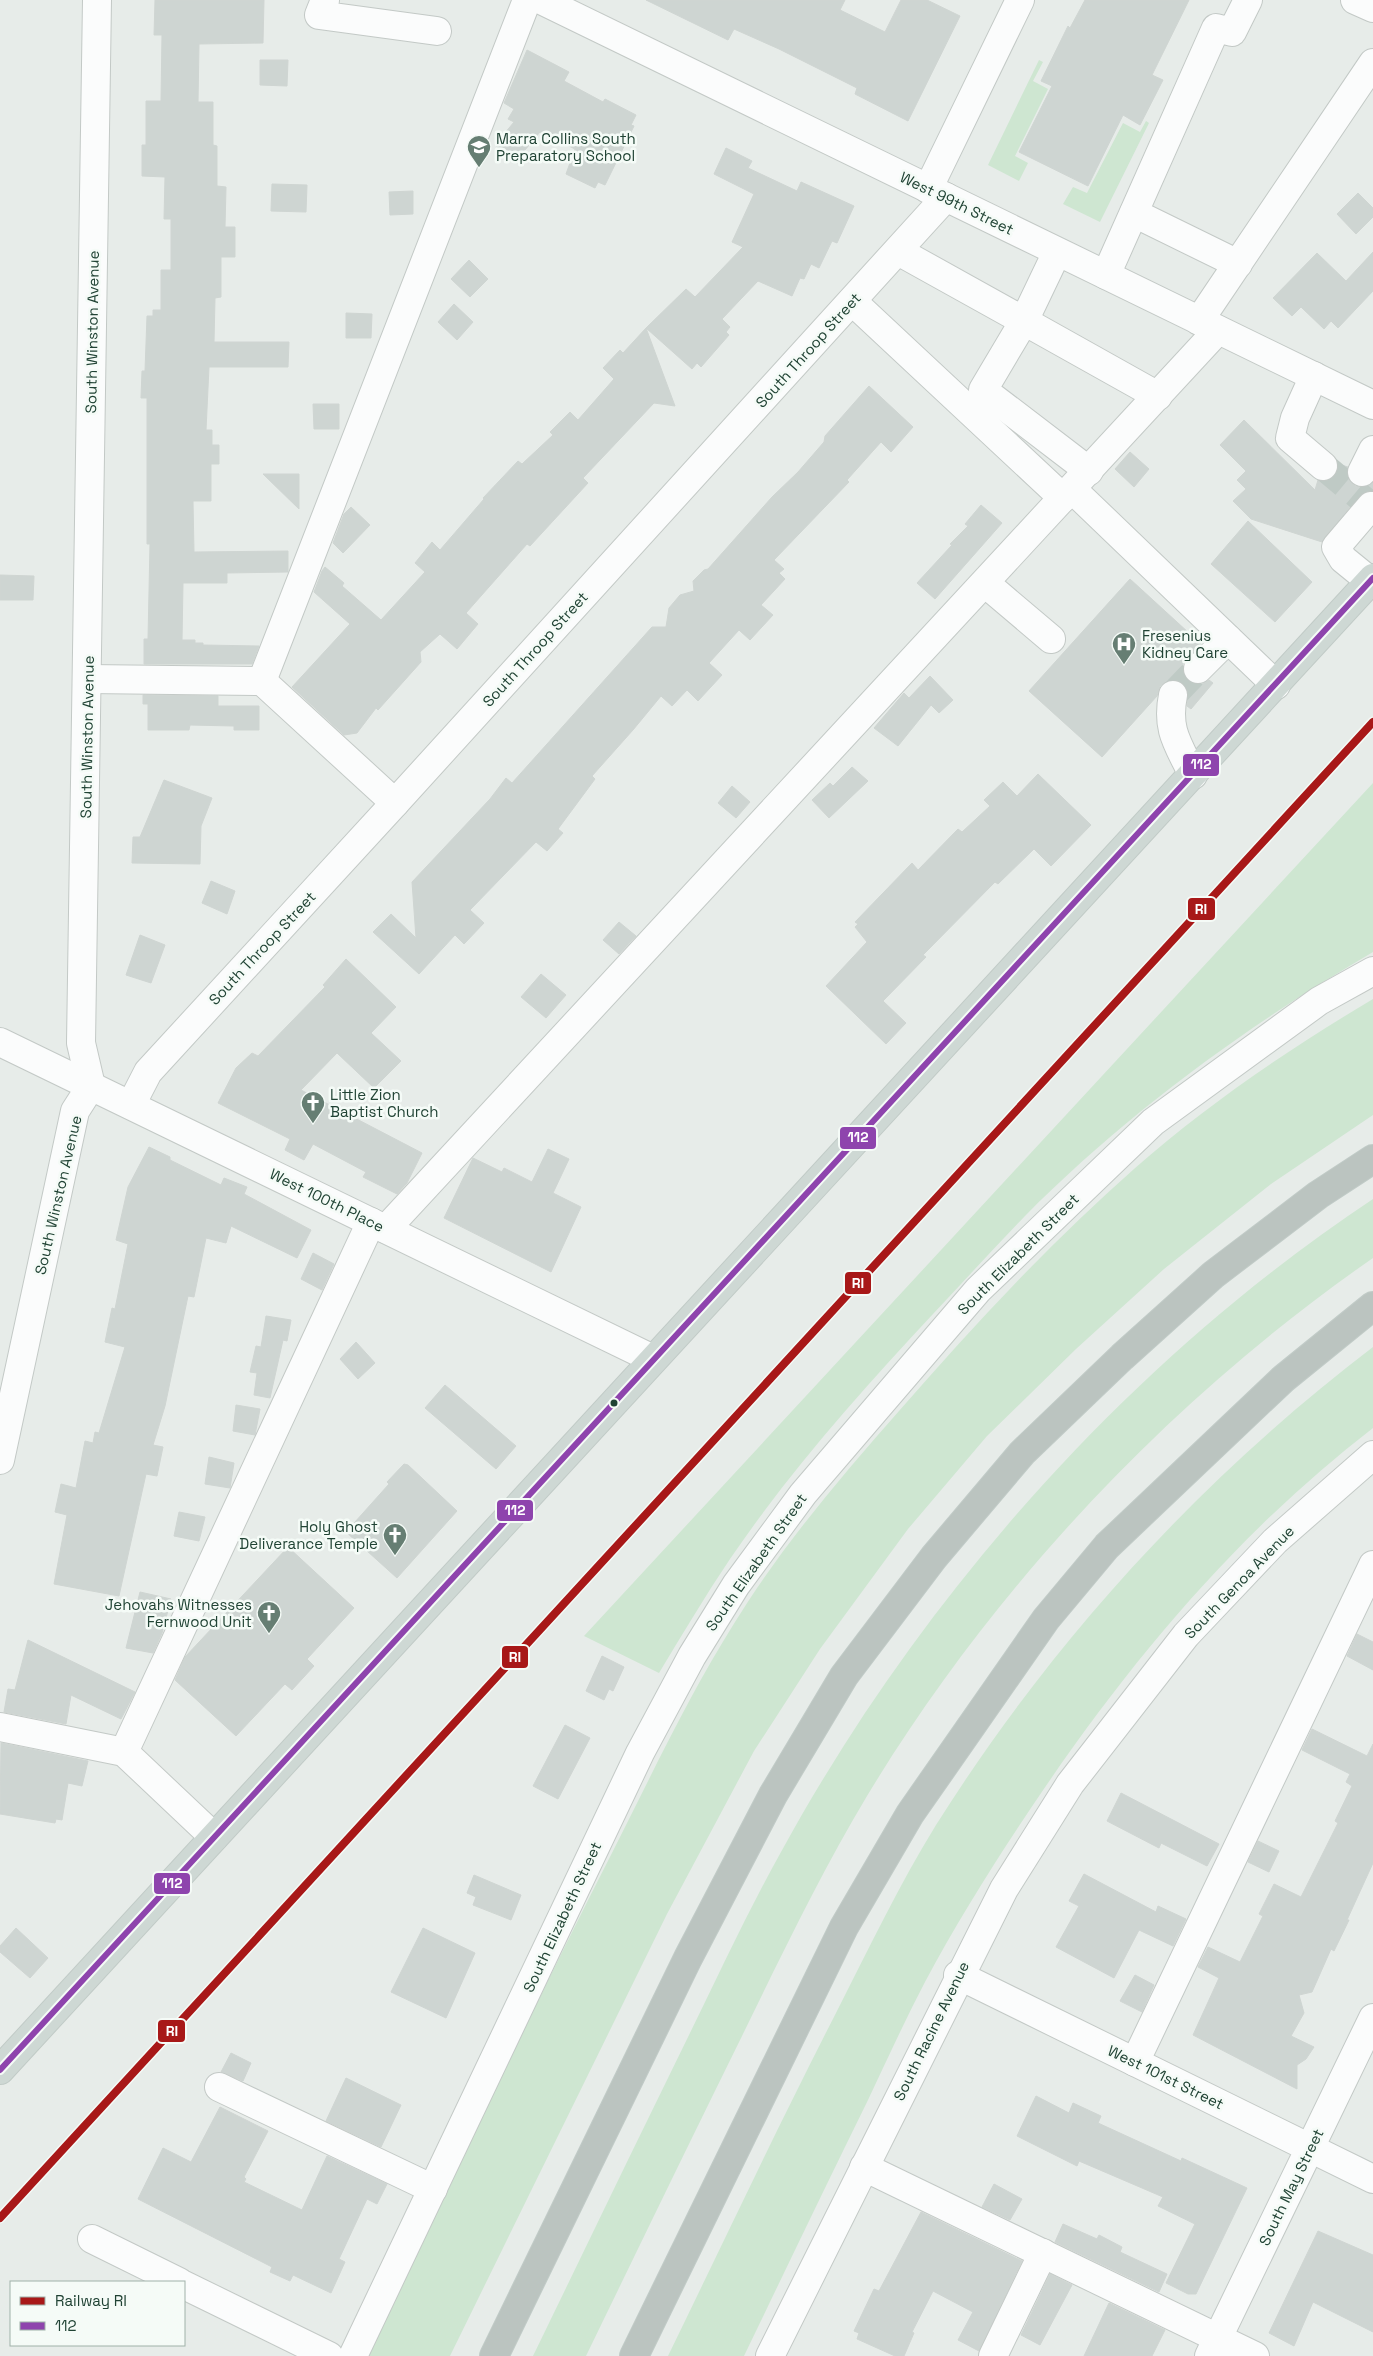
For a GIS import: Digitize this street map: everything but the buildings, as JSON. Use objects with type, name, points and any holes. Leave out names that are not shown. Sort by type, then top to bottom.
[{"type":"highway","points":[[494,2356],[692,1949],[773,1795],[844,1676],[934,1557],[1037,1439],[1122,1356],[1213,1275],[1318,1195],[1373,1159]]},
{"type":"highway","points":[[634,2356],[844,1927],[910,1814],[1041,1627],[1107,1546],[1283,1379],[1373,1306]]},
{"type":"main road","points":[[0,2070],[1371,580]]},
{"type":"street","name":"South Winston Avenue","points":[[0,1460],[75,1112],[91,1086],[81,1043],[97,0]]},
{"type":"street","points":[[325,0],[319,14],[437,31]]},
{"type":"street","points":[[262,681],[527,0]]},
{"type":"street","name":"West 99th Street","points":[[541,0],[1373,405]]},
{"type":"street","points":[[1106,275],[1216,28],[1232,32],[1248,0]]},
{"type":"street","points":[[1355,0],[1373,8]]},
{"type":"street","name":"South Throop Street","points":[[131,1105],[148,1072],[396,803],[898,251],[937,193],[1015,2]]},
{"type":"street","points":[[124,1752],[378,1225],[985,583],[1158,396],[1209,326],[1238,264],[1373,63]]},
{"type":"street","points":[[1134,213],[1238,264]]},
{"type":"street","points":[[898,251],[1158,396]]},
{"type":"street","points":[[1057,252],[1024,321],[983,390],[1075,486],[1276,685]]},
{"type":"street","points":[[852,301],[1075,486]]},
{"type":"street","points":[[1314,376],[1295,418],[1290,438],[1323,466]]},
{"type":"street","points":[[1370,505],[1336,547],[1343,559],[1371,580]]},
{"type":"street","points":[[985,583],[1051,639]]},
{"type":"street","points":[[1198,669],[1228,639]]},
{"type":"street","points":[[88,679],[262,681],[396,803]]},
{"type":"street","points":[[1173,695],[1169,713],[1171,730],[1193,775]]},
{"type":"street","name":"South Elizabeth Street","points":[[354,2356],[640,1753],[692,1656],[731,1593],[803,1494],[978,1290],[1154,1122],[1319,1001],[1373,971]]},
{"type":"street","name":"West 100th Place","points":[[0,1042],[653,1359]]},
{"type":"street","name":"South Genoa Avenue","points":[[1118,1721],[1186,1635],[1275,1541],[1373,1455]]},
{"type":"street","points":[[1135,2062],[1373,1565]]},
{"type":"street","name":"South Racine Avenue","points":[[770,2356],[958,1975],[1004,1889],[1070,1784],[1118,1721]]},
{"type":"street","points":[[0,1727],[124,1752],[214,1836]]},
{"type":"street","name":"West 101st Street","points":[[958,1975],[1373,2179]]},
{"type":"street","name":"South May Street","points":[[1213,2347],[1373,2018]]},
{"type":"street","points":[[219,2087],[433,2189]]},
{"type":"street","points":[[864,2167],[1043,2254],[1213,2347],[1255,2356]]},
{"type":"street","points":[[92,2239],[177,2281]]},
{"type":"street","points":[[993,2356],[1043,2254]]},
{"type":"street","points":[[185,2285],[329,2356]]},
{"type":"green space","points":[[1039,60],[1043,62],[1033,81],[1048,89],[1015,156],[1028,163],[1019,181],[988,165]]},
{"type":"green space","points":[[1146,121],[1149,123],[1100,222],[1063,204],[1073,187],[1087,193],[1123,123],[1140,132]]},
{"type":"green space","points":[[1373,783],[1373,952],[1280,1010],[1190,1073],[1105,1142],[1025,1216],[879,1372],[777,1494],[730,1559],[659,1673],[584,1636]]},
{"type":"green space","points":[[1373,999],[1373,1115],[1271,1184],[1164,1269],[1076,1349],[987,1436],[908,1529],[820,1649],[754,1751],[667,1914],[450,2356],[367,2356],[550,1976],[671,1735],[718,1650],[772,1566],[812,1513],[927,1379],[1013,1286],[1072,1226],[1162,1145],[1220,1100],[1280,1058]]},
{"type":"green space","points":[[1373,1199],[1373,1258],[1298,1313],[1227,1372],[1158,1434],[1092,1501],[1030,1570],[971,1643],[917,1718],[867,1796],[834,1854],[772,1974],[586,2356],[533,2356],[769,1874],[837,1757],[898,1665],[966,1576],[1038,1490],[1115,1409],[1197,1333],[1283,1263]]},
{"type":"green space","points":[[1373,1347],[1373,1428],[1277,1510],[1189,1601],[1148,1649],[1071,1750],[1020,1824],[978,1890],[903,2025],[744,2356],[668,2356],[793,2098],[884,1918],[936,1825],[981,1757],[1029,1691],[1133,1566],[1248,1451],[1309,1398]]},
{"type":"tunnel","points":[[1323,466],[1366,502]]},
{"type":"tunnel","points":[[1173,695],[1198,669]]},
{"type":"rail line","name":"RI","points":[[0,2218],[1373,722]]},
{"type":"transit line","name":"112","points":[[0,2070],[1373,578]]},
{"type":"place","name":"Marra Collins South Preparatory School","points":[[479,168]]},
{"type":"place","name":"Fresenius Kidney Care","points":[[1124,665]]},
{"type":"place","name":"Little Zion Baptist Church","points":[[313,1124]]},
{"type":"place","name":"Holy Ghost Deliverance Temple","points":[[395,1556]]},
{"type":"place","name":"Jehovahs Witnesses Fernwood Unit","points":[[269,1634]]}]
